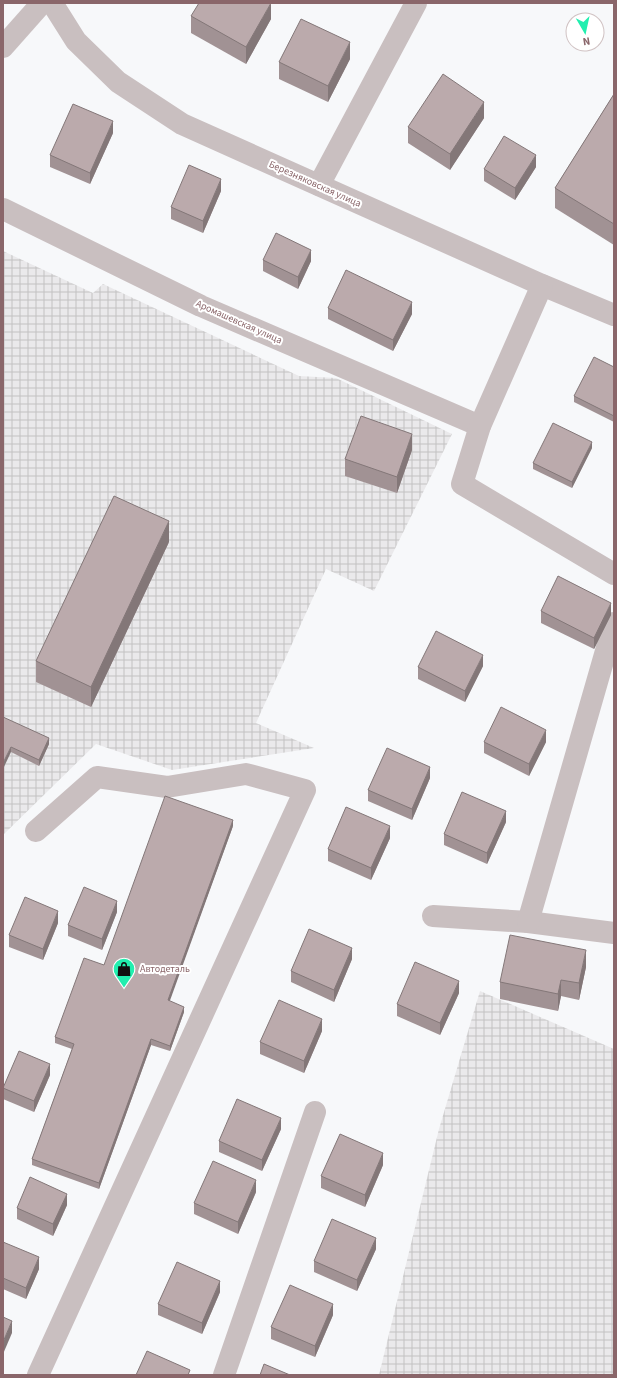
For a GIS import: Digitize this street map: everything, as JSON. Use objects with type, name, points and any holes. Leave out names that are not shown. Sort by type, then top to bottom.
[{"type":"street","points":[[3,47],[42,3]]},
{"type":"street","name":"Березняковская улица","points":[[52,3],[76,41],[118,82],[182,124],[542,285],[614,315]]},
{"type":"street","points":[[319,185],[416,3]]},
{"type":"street","name":"Аромашевская улица","points":[[3,208],[201,306],[480,426]]},
{"type":"street","points":[[542,285],[480,426],[462,484],[614,574]]},
{"type":"street","points":[[528,922],[614,623]]},
{"type":"street","points":[[36,831],[97,777],[167,787],[246,774],[305,790],[38,1375]]},
{"type":"street","points":[[433,916],[528,922],[614,933]]},
{"type":"street","points":[[224,1375],[315,1112]]},
{"type":"shaded area","points":[[3,251],[93,293],[103,284],[299,376],[336,378],[452,434],[374,591],[326,569],[256,723],[314,748],[172,770],[96,744],[3,835]]},
{"type":"shaded area","points":[[480,991],[614,1049],[614,1375],[379,1375],[439,1129]]},
{"type":"building","points":[[199,3],[271,3],[246,47],[191,16]]},
{"type":"building","points":[[301,19],[350,42],[328,86],[279,62]]},
{"type":"building","points":[[443,74],[484,102],[450,154],[408,127]]},
{"type":"building","points":[[614,94],[614,224],[555,188]]},
{"type":"building","points":[[73,104],[113,121],[90,173],[50,155]]},
{"type":"building","points":[[504,136],[536,155],[515,188],[484,169]]},
{"type":"building","points":[[189,165],[221,179],[203,221],[171,207]]},
{"type":"building","points":[[276,233],[311,250],[298,277],[263,260]]},
{"type":"building","points":[[346,270],[412,302],[393,340],[328,308]]},
{"type":"building","points":[[594,357],[614,367],[614,416],[574,396]]},
{"type":"building","points":[[361,416],[412,434],[397,477],[345,459]]},
{"type":"building","points":[[553,423],[592,442],[572,482],[533,463]]},
{"type":"building","points":[[114,496],[169,521],[91,687],[36,661]]},
{"type":"building","points":[[558,576],[611,603],[594,638],[541,611]]},
{"type":"building","points":[[436,631],[483,655],[465,691],[418,667]]},
{"type":"building","points":[[501,707],[546,730],[529,764],[484,742]]},
{"type":"building","points":[[3,717],[49,738],[39,760],[11,747],[3,763]]},
{"type":"building","points":[[387,748],[430,767],[412,809],[368,790]]},
{"type":"building","points":[[462,792],[506,811],[487,853],[444,834]]},
{"type":"building","name":"Автодеталь","points":[[165,796],[233,820],[168,1000],[184,1007],[170,1046],[151,1039],[99,1183],[32,1159],[74,1044],[55,1037],[84,958],[104,965]]},
{"type":"building","points":[[346,807],[390,826],[371,868],[328,849]]},
{"type":"building","points":[[84,887],[117,901],[102,939],[68,925]]},
{"type":"building","points":[[25,897],[58,911],[43,949],[9,935]]},
{"type":"building","points":[[309,929],[352,948],[334,990],[291,971]]},
{"type":"building","points":[[510,935],[586,950],[579,983],[561,980],[558,994],[500,982]]},
{"type":"building","points":[[415,962],[459,981],[440,1023],[397,1004]]},
{"type":"building","points":[[279,1000],[322,1019],[304,1061],[260,1042]]},
{"type":"building","points":[[19,1051],[50,1064],[34,1101],[3,1088]]},
{"type":"building","points":[[237,1099],[281,1118],[262,1160],[219,1141]]},
{"type":"building","points":[[340,1134],[383,1153],[365,1195],[321,1176]]},
{"type":"building","points":[[213,1161],[256,1180],[238,1222],[194,1203]]},
{"type":"building","points":[[30,1177],[67,1194],[53,1224],[17,1208]]},
{"type":"building","points":[[332,1219],[376,1238],[357,1280],[314,1261]]},
{"type":"building","points":[[3,1242],[39,1257],[26,1288],[3,1278]]},
{"type":"building","points":[[177,1262],[220,1281],[202,1323],[158,1304]]},
{"type":"building","points":[[290,1285],[333,1304],[315,1346],[271,1327]]},
{"type":"building","points":[[3,1317],[12,1321],[3,1342]]},
{"type":"building","points":[[147,1351],[190,1370],[188,1375],[136,1375]]},
{"type":"building","points":[[264,1364],[290,1375],[260,1375]]},
{"type":"place","name":"Автодеталь","points":[[124,988]]}]
